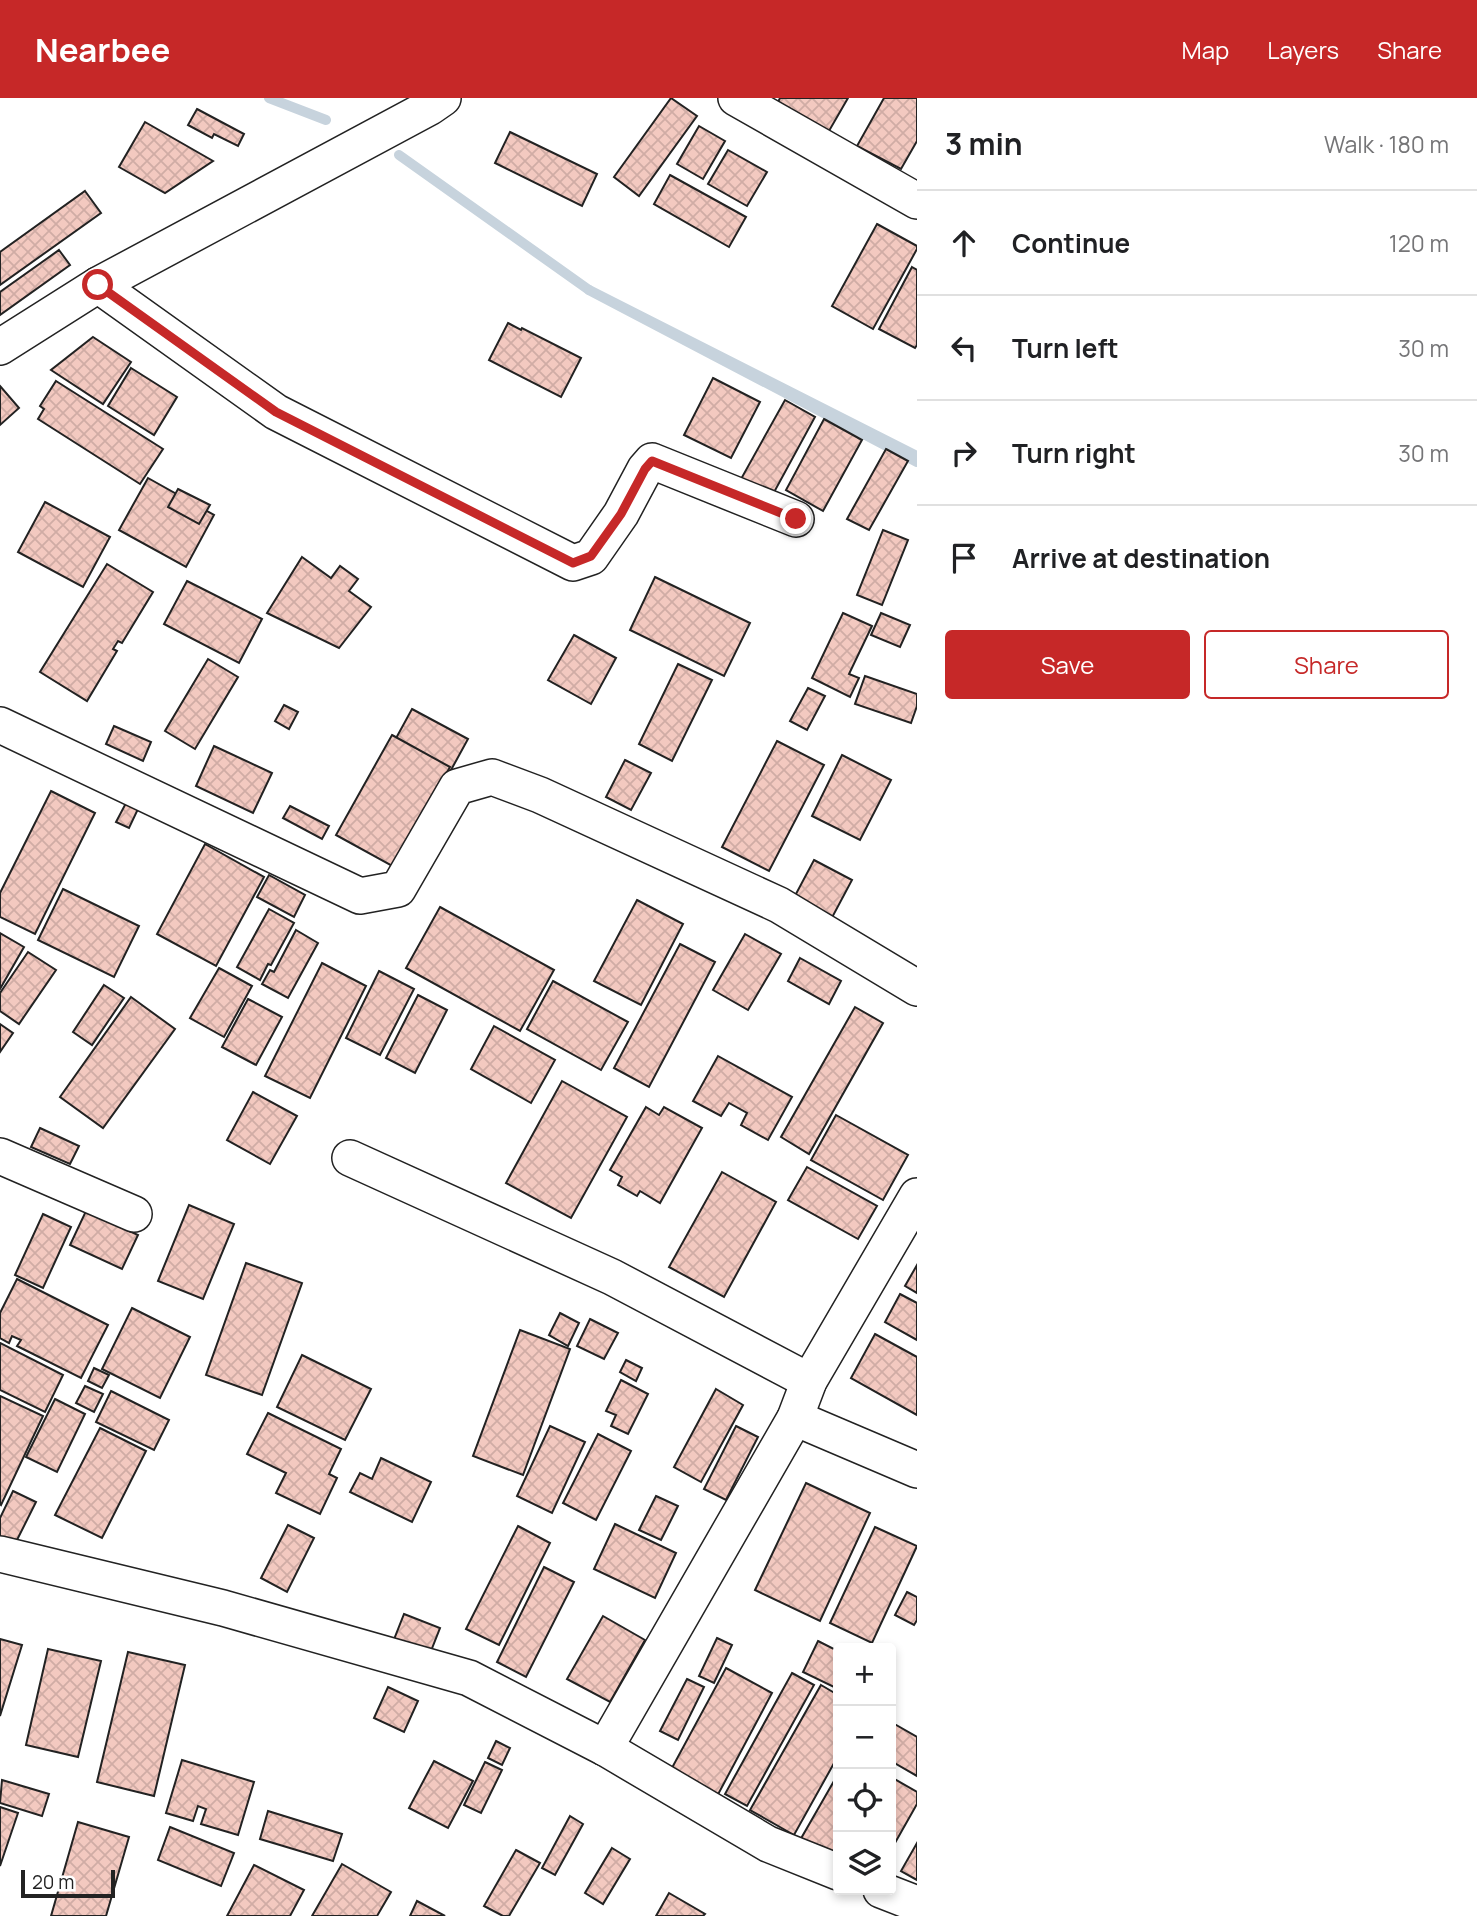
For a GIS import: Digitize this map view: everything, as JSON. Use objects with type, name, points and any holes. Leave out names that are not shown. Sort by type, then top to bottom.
[{"type":"street","points":[[0,346],[98,285],[443,98]]},
{"type":"street","points":[[736,98],[917,201]]},
{"type":"street","points":[[98,285],[276,412],[573,563],[591,556],[621,514],[652,461],[796,519]]},
{"type":"street","points":[[0,725],[360,896],[398,889],[457,787],[492,777],[540,795],[779,905],[917,988]]},
{"type":"street","points":[[0,1156],[134,1214]]},
{"type":"street","points":[[350,1158],[612,1277],[809,1381]]},
{"type":"street","points":[[605,1748],[795,1418],[809,1381],[917,1196]]},
{"type":"street","points":[[795,1418],[917,1470]]},
{"type":"street","points":[[0,1554],[223,1608],[469,1678],[605,1748],[768,1844],[833,1870]]},
{"type":"street","points":[[894,1895],[917,1904]]},
{"type":"water","points":[[589,290],[917,456],[917,462]]},
{"type":"building","points":[[671,98],[697,116],[639,196],[614,177]]},
{"type":"building","points":[[780,98],[848,98],[829,131],[778,102]]},
{"type":"building","points":[[884,98],[917,98],[917,141],[901,169],[857,146]]},
{"type":"building","points":[[197,109],[244,134],[238,146],[214,134],[212,138],[188,125]]},
{"type":"building","points":[[145,122],[213,161],[165,193],[119,167]]},
{"type":"building","points":[[699,126],[725,141],[703,179],[677,164]]},
{"type":"building","points":[[510,132],[597,174],[582,206],[495,163]]},
{"type":"building","points":[[728,150],[767,172],[747,206],[708,184]]},
{"type":"building","points":[[670,175],[746,217],[729,247],[654,204]]},
{"type":"building","points":[[85,191],[101,213],[0,285],[0,252]]},
{"type":"building","points":[[877,224],[917,246],[917,249],[873,329],[832,306]]},
{"type":"building","points":[[59,250],[70,265],[0,315],[0,292]]},
{"type":"building","points":[[912,267],[917,270],[915,348],[879,329]]},
{"type":"building","points":[[508,323],[581,358],[561,397],[489,360]]},
{"type":"building","points":[[93,337],[131,362],[103,404],[51,370]]},
{"type":"building","points":[[131,368],[177,397],[154,435],[108,406]]},
{"type":"building","points":[[713,378],[760,402],[731,458],[684,435]]},
{"type":"building","points":[[56,381],[163,449],[140,484],[38,419],[44,409],[40,406]]},
{"type":"building","points":[[0,386],[19,408],[0,425]]},
{"type":"building","points":[[785,400],[815,417],[772,496],[741,479]]},
{"type":"building","points":[[824,419],[862,440],[823,511],[786,490]]},
{"type":"building","points":[[886,449],[908,461],[869,530],[847,519]]},
{"type":"building","points":[[148,478],[214,515],[186,567],[119,530]]},
{"type":"building","points":[[178,489],[210,505],[199,524],[168,507]]},
{"type":"building","points":[[45,502],[110,537],[83,587],[18,552]]},
{"type":"building","points":[[883,530],[908,540],[882,605],[857,595]]},
{"type":"building","points":[[302,557],[331,578],[340,566],[358,579],[349,591],[371,607],[339,648],[267,613]]},
{"type":"building","points":[[107,564],[153,592],[122,643],[118,641],[113,649],[117,651],[87,701],[40,672]]},
{"type":"building","points":[[655,577],[750,623],[724,676],[630,630]]},
{"type":"building","points":[[187,581],[262,619],[239,663],[164,624]]},
{"type":"building","points":[[843,613],[872,626],[849,674],[859,678],[850,697],[812,678]]},
{"type":"building","points":[[881,613],[910,625],[900,647],[871,635]]},
{"type":"building","points":[[574,635],[616,658],[591,704],[548,680]]},
{"type":"building","points":[[208,659],[238,677],[195,749],[165,731]]},
{"type":"building","points":[[678,664],[712,680],[672,761],[639,744]]},
{"type":"building","points":[[865,676],[917,694],[917,706],[911,723],[855,704]]},
{"type":"building","points":[[808,688],[825,696],[807,730],[790,721]]},
{"type":"building","points":[[284,705],[298,712],[289,729],[275,721]]},
{"type":"building","points":[[412,709],[468,739],[411,843],[355,813]]},
{"type":"building","points":[[114,726],[151,742],[143,761],[106,744]]},
{"type":"building","points":[[392,735],[450,767],[394,867],[336,835]]},
{"type":"building","points":[[777,741],[824,765],[769,871],[722,847]]},
{"type":"building","points":[[214,746],[272,773],[253,813],[196,786]]},
{"type":"building","points":[[842,755],[891,780],[860,840],[812,816]]},
{"type":"building","points":[[625,760],[651,773],[631,810],[606,797]]},
{"type":"building","points":[[51,791],[95,813],[35,934],[0,917],[0,893]]},
{"type":"building","points":[[126,803],[138,809],[129,828],[116,822]]},
{"type":"building","points":[[290,806],[329,826],[322,839],[283,818]]},
{"type":"building","points":[[205,844],[264,877],[216,966],[157,934]]},
{"type":"building","points":[[814,860],[852,880],[827,927],[789,907]]},
{"type":"building","points":[[269,875],[305,895],[294,917],[257,897]]},
{"type":"building","points":[[63,889],[139,926],[114,977],[38,940]]},
{"type":"building","points":[[637,900],[683,924],[641,1005],[594,981]]},
{"type":"building","points":[[440,907],[554,970],[520,1031],[406,968]]},
{"type":"building","points":[[269,909],[294,923],[260,980],[237,967]]},
{"type":"building","points":[[296,930],[318,943],[288,998],[262,984],[270,970],[274,972]]},
{"type":"building","points":[[0,933],[24,947],[0,989]]},
{"type":"building","points":[[745,934],[781,954],[748,1010],[713,990]]},
{"type":"building","points":[[680,944],[715,962],[649,1087],[614,1068]]},
{"type":"building","points":[[28,952],[56,970],[19,1024],[0,1011],[0,993]]},
{"type":"building","points":[[800,958],[841,981],[829,1004],[788,981]]},
{"type":"building","points":[[322,963],[366,986],[310,1098],[265,1076]]},
{"type":"building","points":[[219,968],[252,986],[224,1037],[190,1018]]},
{"type":"building","points":[[379,971],[414,989],[380,1055],[346,1038]]},
{"type":"building","points":[[553,981],[628,1022],[601,1070],[527,1029]]},
{"type":"building","points":[[104,985],[124,998],[92,1045],[73,1032]]},
{"type":"building","points":[[418,995],[447,1010],[415,1073],[386,1058]]},
{"type":"building","points":[[131,997],[175,1029],[103,1128],[60,1097]]},
{"type":"building","points":[[248,999],[282,1017],[256,1065],[222,1047]]},
{"type":"building","points":[[855,1007],[883,1023],[809,1154],[781,1137]]},
{"type":"building","points":[[0,1024],[13,1033],[0,1052]]},
{"type":"building","points":[[494,1026],[555,1060],[531,1103],[471,1069]]},
{"type":"building","points":[[718,1056],[792,1097],[768,1140],[741,1125],[747,1113],[729,1103],[721,1116],[693,1101]]},
{"type":"building","points":[[562,1081],[627,1117],[571,1218],[506,1183]]},
{"type":"building","points":[[253,1092],[297,1116],[270,1164],[227,1140]]},
{"type":"building","points":[[646,1107],[659,1115],[664,1107],[702,1128],[660,1203],[640,1191],[637,1196],[618,1185],[622,1177],[610,1170]]},
{"type":"building","points":[[836,1115],[908,1155],[883,1200],[811,1160]]},
{"type":"building","points":[[40,1128],[79,1146],[70,1164],[31,1147]]},
{"type":"building","points":[[807,1167],[877,1206],[858,1239],[788,1200]]},
{"type":"building","points":[[722,1172],[776,1202],[724,1297],[669,1267]]},
{"type":"building","points":[[189,1205],[234,1224],[203,1299],[158,1281]]},
{"type":"building","points":[[86,1211],[138,1235],[122,1269],[70,1245]]},
{"type":"building","points":[[43,1214],[71,1227],[43,1288],[15,1275]]},
{"type":"building","points":[[246,1263],[302,1283],[262,1395],[206,1375]]},
{"type":"building","points":[[917,1265],[917,1293],[905,1286]]},
{"type":"building","points":[[17,1279],[108,1325],[81,1378],[17,1346],[21,1340],[12,1336],[9,1343],[0,1338],[0,1313]]},
{"type":"building","points":[[900,1294],[917,1303],[917,1340],[885,1322]]},
{"type":"building","points":[[132,1308],[190,1337],[160,1398],[102,1369]]},
{"type":"building","points":[[560,1313],[579,1323],[568,1346],[549,1335]]},
{"type":"building","points":[[590,1319],[618,1333],[604,1359],[577,1346]]},
{"type":"building","points":[[520,1330],[570,1349],[523,1475],[473,1456]]},
{"type":"building","points":[[875,1334],[917,1357],[917,1415],[851,1378]]},
{"type":"building","points":[[0,1343],[63,1375],[45,1412],[0,1390]]},
{"type":"building","points":[[302,1355],[371,1389],[345,1440],[277,1407]]},
{"type":"building","points":[[626,1360],[642,1368],[636,1381],[620,1372]]},
{"type":"building","points":[[94,1368],[109,1375],[102,1388],[88,1381]]},
{"type":"building","points":[[621,1380],[648,1394],[628,1434],[611,1426],[616,1415],[606,1411]]},
{"type":"building","points":[[85,1386],[103,1394],[94,1412],[76,1403]]},
{"type":"building","points":[[716,1389],[743,1405],[701,1482],[674,1467]]},
{"type":"building","points":[[111,1391],[169,1420],[154,1450],[96,1422]]},
{"type":"building","points":[[0,1396],[43,1416],[1,1505],[0,1504]]},
{"type":"building","points":[[55,1399],[85,1414],[57,1472],[26,1457]]},
{"type":"building","points":[[268,1413],[341,1449],[329,1474],[337,1478],[320,1514],[276,1493],[286,1473],[247,1454]]},
{"type":"building","points":[[550,1426],[585,1442],[552,1513],[517,1496]]},
{"type":"building","points":[[736,1426],[758,1437],[726,1500],[704,1489]]},
{"type":"building","points":[[100,1428],[146,1451],[102,1538],[55,1515]]},
{"type":"building","points":[[598,1434],[631,1451],[596,1520],[563,1503]]},
{"type":"building","points":[[381,1458],[431,1482],[412,1522],[350,1492],[360,1473],[372,1479]]},
{"type":"building","points":[[806,1483],[870,1513],[820,1621],[755,1590]]},
{"type":"building","points":[[13,1491],[36,1502],[14,1546],[0,1539],[0,1518]]},
{"type":"building","points":[[656,1496],[678,1506],[661,1540],[639,1530]]},
{"type":"building","points":[[615,1524],[676,1553],[655,1598],[594,1569]]},
{"type":"building","points":[[288,1525],[314,1538],[287,1592],[261,1578]]},
{"type":"building","points":[[518,1526],[550,1543],[499,1645],[466,1629]]},
{"type":"building","points":[[875,1527],[917,1546],[872,1643],[830,1623]]},
{"type":"building","points":[[544,1567],[574,1582],[526,1677],[497,1662]]},
{"type":"building","points":[[907,1592],[917,1597],[917,1620],[914,1625],[895,1615]]},
{"type":"building","points":[[404,1614],[440,1628],[429,1656],[393,1642]]},
{"type":"building","points":[[603,1616],[645,1640],[610,1702],[567,1679]]},
{"type":"building","points":[[717,1638],[732,1645],[714,1683],[699,1676]]},
{"type":"building","points":[[0,1639],[22,1645],[0,1716]]},
{"type":"building","points":[[818,1641],[833,1648],[833,1687],[803,1672]]},
{"type":"building","points":[[48,1649],[101,1661],[78,1757],[26,1745]]},
{"type":"building","points":[[128,1652],[185,1665],[154,1796],[97,1782]]},
{"type":"building","points":[[726,1668],[772,1693],[714,1802],[667,1777]]},
{"type":"building","points":[[792,1673],[814,1685],[747,1806],[725,1794]]},
{"type":"building","points":[[687,1679],[704,1687],[678,1740],[660,1731]]},
{"type":"building","points":[[821,1685],[833,1692],[833,1765],[794,1835],[750,1810]]},
{"type":"building","points":[[388,1687],[418,1701],[404,1732],[374,1718]]},
{"type":"building","points":[[896,1725],[917,1737],[917,1776],[896,1764]]},
{"type":"building","points":[[496,1741],[510,1748],[502,1765],[488,1758]]},
{"type":"building","points":[[182,1760],[254,1782],[238,1835],[201,1824],[206,1809],[198,1806],[193,1821],[166,1813]]},
{"type":"building","points":[[434,1761],[473,1781],[448,1828],[409,1808]]},
{"type":"building","points":[[485,1762],[502,1770],[481,1813],[464,1805]]},
{"type":"building","points":[[2,1780],[49,1794],[42,1816],[0,1803]]},
{"type":"building","points":[[896,1780],[917,1792],[917,1804],[896,1841]]},
{"type":"building","points":[[833,1783],[833,1853],[821,1846],[818,1853],[799,1842]]},
{"type":"building","points":[[0,1807],[18,1813],[0,1866]]},
{"type":"building","points":[[268,1811],[342,1834],[333,1861],[260,1839]]},
{"type":"building","points":[[570,1816],[583,1824],[555,1875],[542,1868]]},
{"type":"building","points":[[78,1822],[129,1837],[106,1916],[51,1916]]},
{"type":"building","points":[[170,1827],[234,1853],[221,1886],[158,1860]]},
{"type":"building","points":[[917,1843],[917,1880],[901,1871]]},
{"type":"building","points":[[612,1848],[630,1859],[603,1904],[585,1893]]},
{"type":"building","points":[[516,1850],[540,1863],[509,1916],[503,1916],[484,1906]]},
{"type":"building","points":[[342,1864],[391,1892],[377,1916],[312,1916]]},
{"type":"building","points":[[254,1865],[304,1890],[290,1916],[227,1916]]},
{"type":"building","points":[[669,1893],[705,1914],[656,1916]]},
{"type":"building","points":[[417,1901],[445,1916],[410,1916]]},
{"type":"waterway","points":[[269,98],[326,120]]},
{"type":"waterway","points":[[399,155],[589,290]]},
{"type":"waterway","points":[[917,456],[589,290],[917,462]]},
{"type":"route","points":[[98,285],[276,412],[573,563],[591,556],[621,514],[652,461],[796,519]]}]
